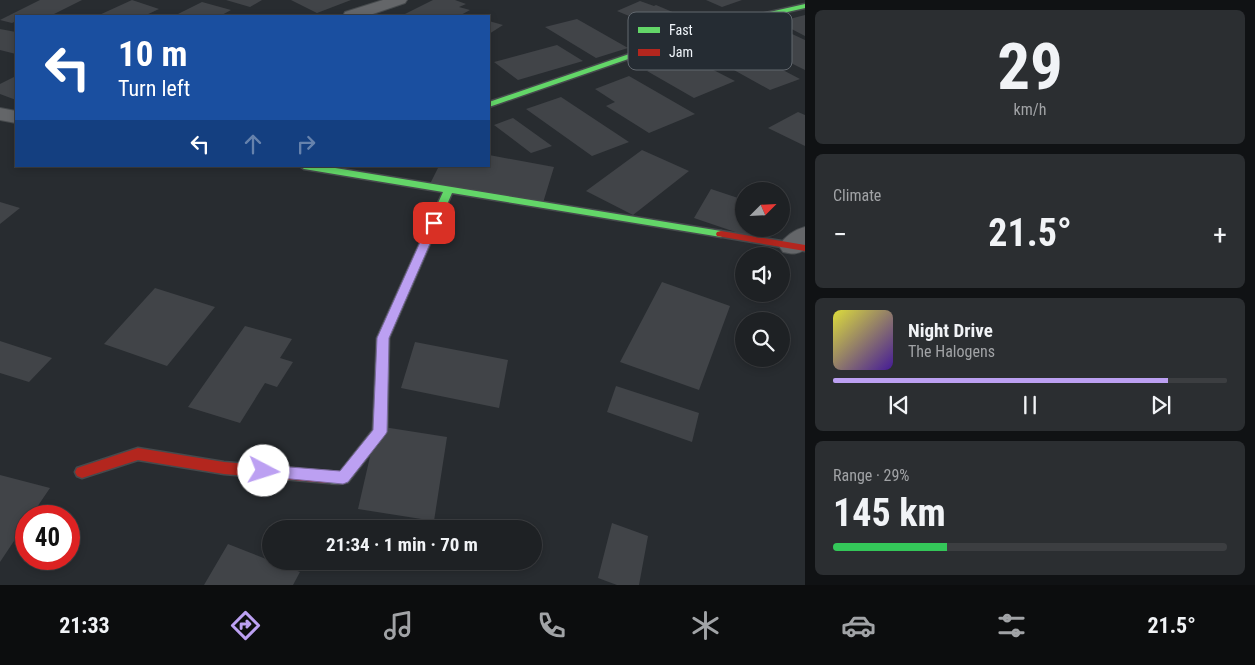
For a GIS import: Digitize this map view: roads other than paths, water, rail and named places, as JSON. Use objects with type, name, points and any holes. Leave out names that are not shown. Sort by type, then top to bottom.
[{"type":"street","points":[[354,15],[399,0]]},
{"type":"street","points":[[778,12],[805,6]]},
{"type":"street","points":[[490,105],[628,57]]},
{"type":"street","points":[[0,114],[15,117]]},
{"type":"street","points":[[317,167],[343,169],[449,190],[801,243]]},
{"type":"street","points":[[82,472],[138,454],[224,468],[343,478],[380,432],[383,338],[449,190]]}]
